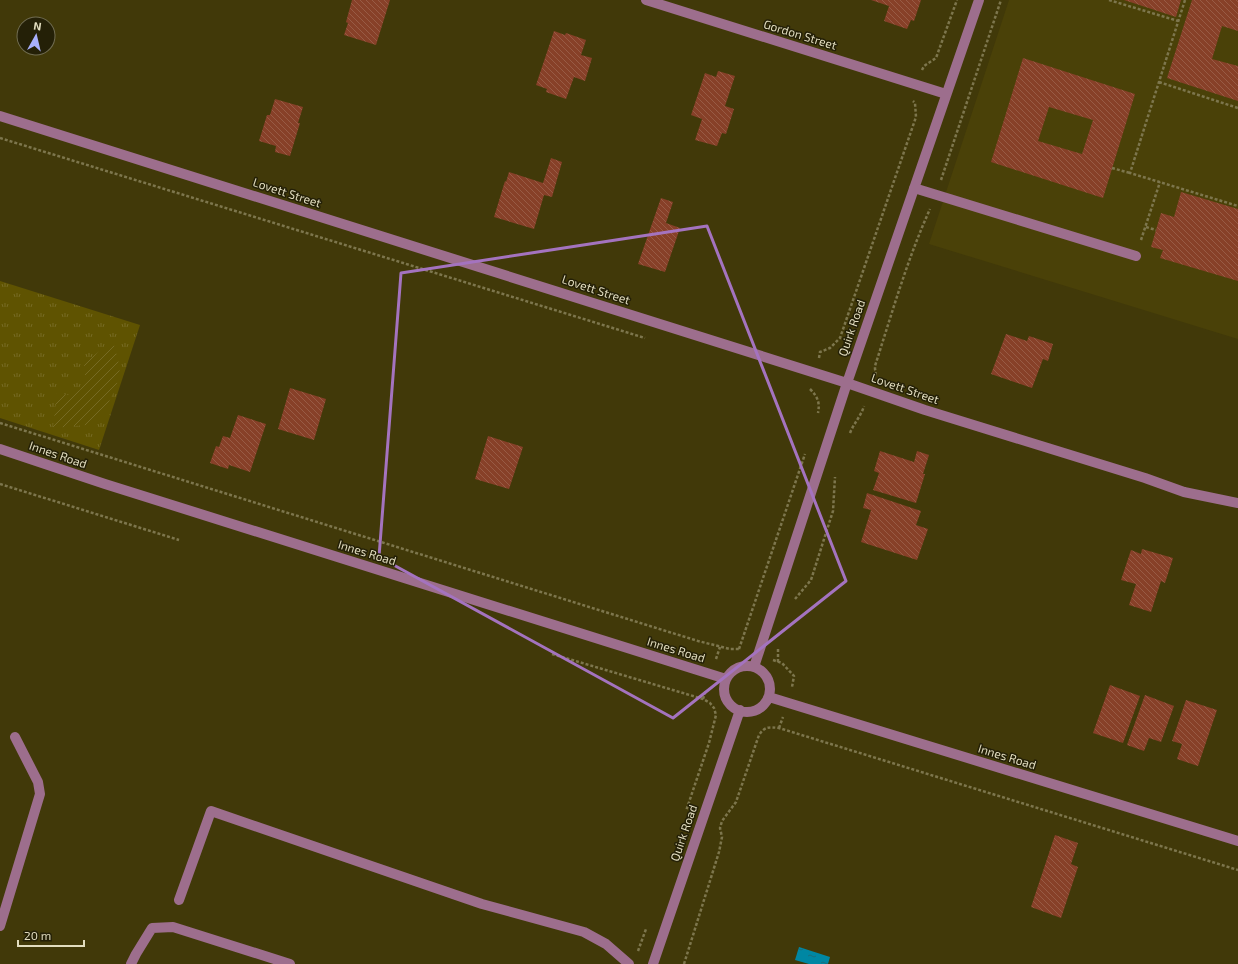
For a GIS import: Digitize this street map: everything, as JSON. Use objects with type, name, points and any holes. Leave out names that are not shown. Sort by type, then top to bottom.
[{"type":"street","name":"Gordon Street","points":[[646,0],[946,94]]},
{"type":"street","name":"Quirk Road","points":[[754,667],[847,383],[979,0]]},
{"type":"street","name":"Lovett Street","points":[[0,116],[847,383],[925,410],[1144,478],[1184,492],[1238,503]]},
{"type":"street","points":[[914,188],[1136,256]]},
{"type":"street","name":"Innes Road","points":[[0,449],[105,484],[726,679]]},
{"type":"street","points":[[746,666],[754,667],[766,675],[770,689],[769,697],[764,704],[757,709],[748,711],[740,710],[728,701],[724,686],[726,679],[738,668],[746,666]]},
{"type":"street","name":"Innes Road","points":[[769,697],[1238,842]]},
{"type":"street","name":"Quirk Road","points":[[653,964],[740,710]]},
{"type":"street","points":[[0,926],[40,794],[38,782],[15,738]]},
{"type":"street","points":[[179,900],[211,811],[482,904],[584,932],[633,960]]},
{"type":"street","points":[[131,964],[152,928],[172,927],[290,964]]},
{"type":"path","points":[[810,389],[820,352],[830,348],[840,338],[916,117],[915,103],[912,100],[917,85],[924,66],[936,58],[957,0]]},
{"type":"path","points":[[848,438],[855,422],[862,415],[876,372],[874,369],[903,280],[920,231],[936,195],[1001,0]]},
{"type":"path","points":[[1109,0],[1178,21]]},
{"type":"path","points":[[1130,173],[1185,0]]},
{"type":"path","points":[[1159,82],[1238,108]]},
{"type":"path","points":[[0,138],[646,339]]},
{"type":"path","points":[[1112,168],[1238,206]]},
{"type":"path","points":[[1136,256],[1160,182]]},
{"type":"path","points":[[1146,227],[1156,230]]},
{"type":"path","points":[[805,386],[810,389],[818,400],[818,413]]},
{"type":"path","points":[[0,423],[698,641],[730,649],[739,649],[782,663],[794,676],[788,702],[779,728]]},
{"type":"path","points":[[739,649],[806,451]]},
{"type":"path","points":[[793,603],[795,598],[811,580],[833,511],[834,480],[836,473]]},
{"type":"path","points":[[0,484],[179,540]]},
{"type":"path","points":[[778,647],[778,662]]},
{"type":"path","points":[[552,654],[710,702],[716,715],[709,743],[684,818]]},
{"type":"path","points":[[684,964],[719,852],[722,837],[720,828],[722,821],[736,802],[759,735],[763,729],[770,727],[779,728],[1238,870]]},
{"type":"path","points":[[633,960],[646,928]]},
{"type":"highlighted area","points":[[707,226],[846,581],[673,718],[379,557],[401,273]]},
{"type":"shaded area","points":[[1009,0],[1238,0],[1238,339],[929,244]]},
{"type":"green space","points":[[0,281],[140,325],[99,450],[0,418]]},
{"type":"green space","points":[[113,341],[120,368],[116,388],[104,411],[86,425],[53,428],[57,393],[68,395],[80,390],[85,376],[84,363]]},
{"type":"water","points":[[799,947],[830,957],[828,964],[809,964],[795,960]]},
{"type":"building","points":[[352,0],[390,0],[376,45],[344,35],[348,23],[346,22]]},
{"type":"building","points":[[871,0],[921,0],[914,21],[911,20],[907,29],[884,21],[889,6]]},
{"type":"building","points":[[1124,0],[1181,0],[1176,17]]},
{"type":"building","points":[[1192,0],[1238,0],[1238,31],[1222,26],[1212,59],[1238,66],[1238,101],[1167,78]]},
{"type":"building","points":[[554,31],[565,35],[566,33],[586,40],[581,55],[592,58],[585,81],[574,77],[566,99],[546,92],[547,89],[536,85]]},
{"type":"building","points":[[1023,58],[1135,94],[1103,198],[991,162]],"holes":[[[1049,107],[1093,120],[1082,154],[1038,141]]]},
{"type":"building","points":[[718,71],[735,76],[725,106],[734,109],[726,134],[722,133],[717,146],[695,140],[702,119],[691,115],[705,73],[716,77]]},
{"type":"building","points":[[275,99],[303,107],[298,123],[300,123],[290,156],[275,152],[276,146],[259,141],[267,115],[270,115]]},
{"type":"building","points":[[551,158],[562,162],[552,197],[544,195],[534,229],[494,217],[509,172],[543,183]]},
{"type":"building","points":[[1181,192],[1238,209],[1238,281],[1160,258],[1163,250],[1151,247],[1161,213],[1174,217]]},
{"type":"building","points":[[661,198],[673,202],[666,223],[680,228],[665,272],[638,264]]},
{"type":"building","points":[[1006,334],[1027,341],[1029,336],[1053,344],[1048,361],[1043,359],[1032,388],[991,374]]},
{"type":"building","points":[[290,388],[326,399],[314,440],[278,429]]},
{"type":"building","points":[[238,415],[266,424],[250,472],[229,465],[228,469],[210,463],[216,446],[219,447],[223,436],[230,438]]},
{"type":"building","points":[[488,436],[523,447],[509,489],[475,479]]},
{"type":"building","points":[[880,451],[914,462],[917,451],[929,455],[916,503],[873,490],[879,473],[874,471]]},
{"type":"building","points":[[867,493],[921,511],[916,525],[928,529],[917,560],[861,542],[871,510],[863,508]]},
{"type":"building","points":[[1142,549],[1173,558],[1165,583],[1161,581],[1151,612],[1129,605],[1136,584],[1121,580],[1131,550],[1141,554]]},
{"type":"building","points":[[1110,685],[1140,696],[1123,743],[1093,733]]},
{"type":"building","points":[[1145,695],[1174,706],[1161,742],[1149,738],[1144,751],[1127,745]]},
{"type":"building","points":[[1186,700],[1217,710],[1198,766],[1177,759],[1182,744],[1172,741]]},
{"type":"building","points":[[1055,835],[1078,843],[1071,864],[1078,867],[1061,918],[1031,907]]}]
